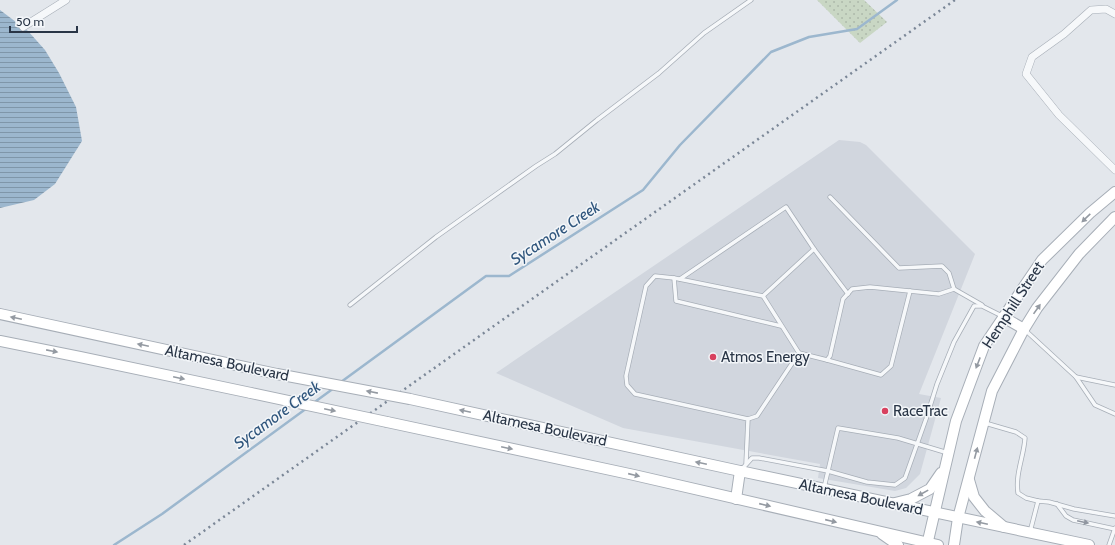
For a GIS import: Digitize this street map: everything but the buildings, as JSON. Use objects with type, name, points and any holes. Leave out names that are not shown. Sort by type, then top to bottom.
[{"type":"main road","name":"Hemphill Street","points":[[927,544],[956,421],[984,346],[1042,260],[1090,213],[1115,192]]},
{"type":"main road","name":"Hemphill Street","points":[[954,545],[958,518],[992,391],[1024,329],[1037,308],[1079,254],[1115,217]]},
{"type":"main road","name":"Altamesa Boulevard","points":[[0,314],[277,374],[410,399],[743,467],[824,489],[1089,545]]},
{"type":"main road","points":[[1003,317],[1024,329]]},
{"type":"main road","name":"Altamesa Boulevard","points":[[0,341],[80,356],[387,422],[736,499],[927,544],[938,545]]},
{"type":"main road","points":[[736,499],[743,467]]},
{"type":"main road","points":[[891,504],[911,499],[930,489],[945,468]]},
{"type":"main road","points":[[969,479],[974,497],[985,511],[1005,528]]},
{"type":"main road","points":[[877,531],[898,545]]},
{"type":"street","points":[[23,27],[61,1]]},
{"type":"street","points":[[1115,14],[1106,9],[1091,10],[1064,34],[1032,57],[1026,74],[1059,115],[1115,170]]},
{"type":"lane","points":[[350,305],[436,237],[536,166],[556,154],[597,120],[659,74],[704,33],[751,0]]},
{"type":"lane","points":[[830,197],[899,268],[942,266],[949,273],[954,289],[1003,317]]},
{"type":"lane","points":[[680,279],[786,207],[814,249],[848,294]]},
{"type":"lane","points":[[763,296],[814,249]]},
{"type":"lane","points":[[800,354],[756,416],[748,418],[635,394],[628,385],[626,376],[646,286],[655,276],[680,279],[763,296],[800,354],[881,375],[892,366],[910,291]]},
{"type":"lane","points":[[674,278],[676,301],[782,326]]},
{"type":"lane","points":[[827,360],[830,356],[843,299],[852,289],[870,286],[939,294],[954,289]]},
{"type":"lane","points":[[743,467],[752,458],[759,458],[828,471],[867,482],[895,485],[905,478],[937,384],[954,342],[974,306],[982,306]]},
{"type":"lane","points":[[1024,329],[1076,377],[1095,405],[1115,414]]},
{"type":"lane","points":[[1076,377],[1115,385]]},
{"type":"lane","points":[[743,467],[748,418]]},
{"type":"lane","points":[[984,423],[1016,432],[1025,438],[1017,485],[1018,492],[1026,498],[1058,504],[1074,509],[1115,516]]},
{"type":"lane","points":[[824,489],[838,428],[898,438],[948,453]]},
{"type":"lane","points":[[1030,533],[1038,501]]},
{"type":"lane","points":[[1058,504],[1066,516],[1073,520],[1115,529],[1110,545]]},
{"type":"shaded area","points":[[839,140],[860,142],[866,145],[975,254],[919,394],[941,398],[920,474],[906,488],[895,491],[818,478],[820,464],[623,428],[496,373]]},
{"type":"green space","points":[[817,0],[864,0],[887,22],[860,43]]},
{"type":"water","points":[[0,10],[28,31],[45,50],[59,73],[76,107],[82,141],[55,184],[34,200],[0,208]]},
{"type":"waterway","name":"Sycamore Creek","points":[[341,382],[486,276],[509,276],[643,190],[680,145],[771,52],[809,37],[857,29],[897,0]]},
{"type":"waterway","name":"Sycamore Creek","points":[[312,404],[334,388]]},
{"type":"waterway","name":"Sycamore Creek","points":[[114,545],[162,514],[307,408]]},
{"type":"railway","points":[[184,545],[955,0]]},
{"type":"place","name":"Atmos Energy","points":[[713,357]]},
{"type":"place","name":"RaceTrac","points":[[885,411]]}]
